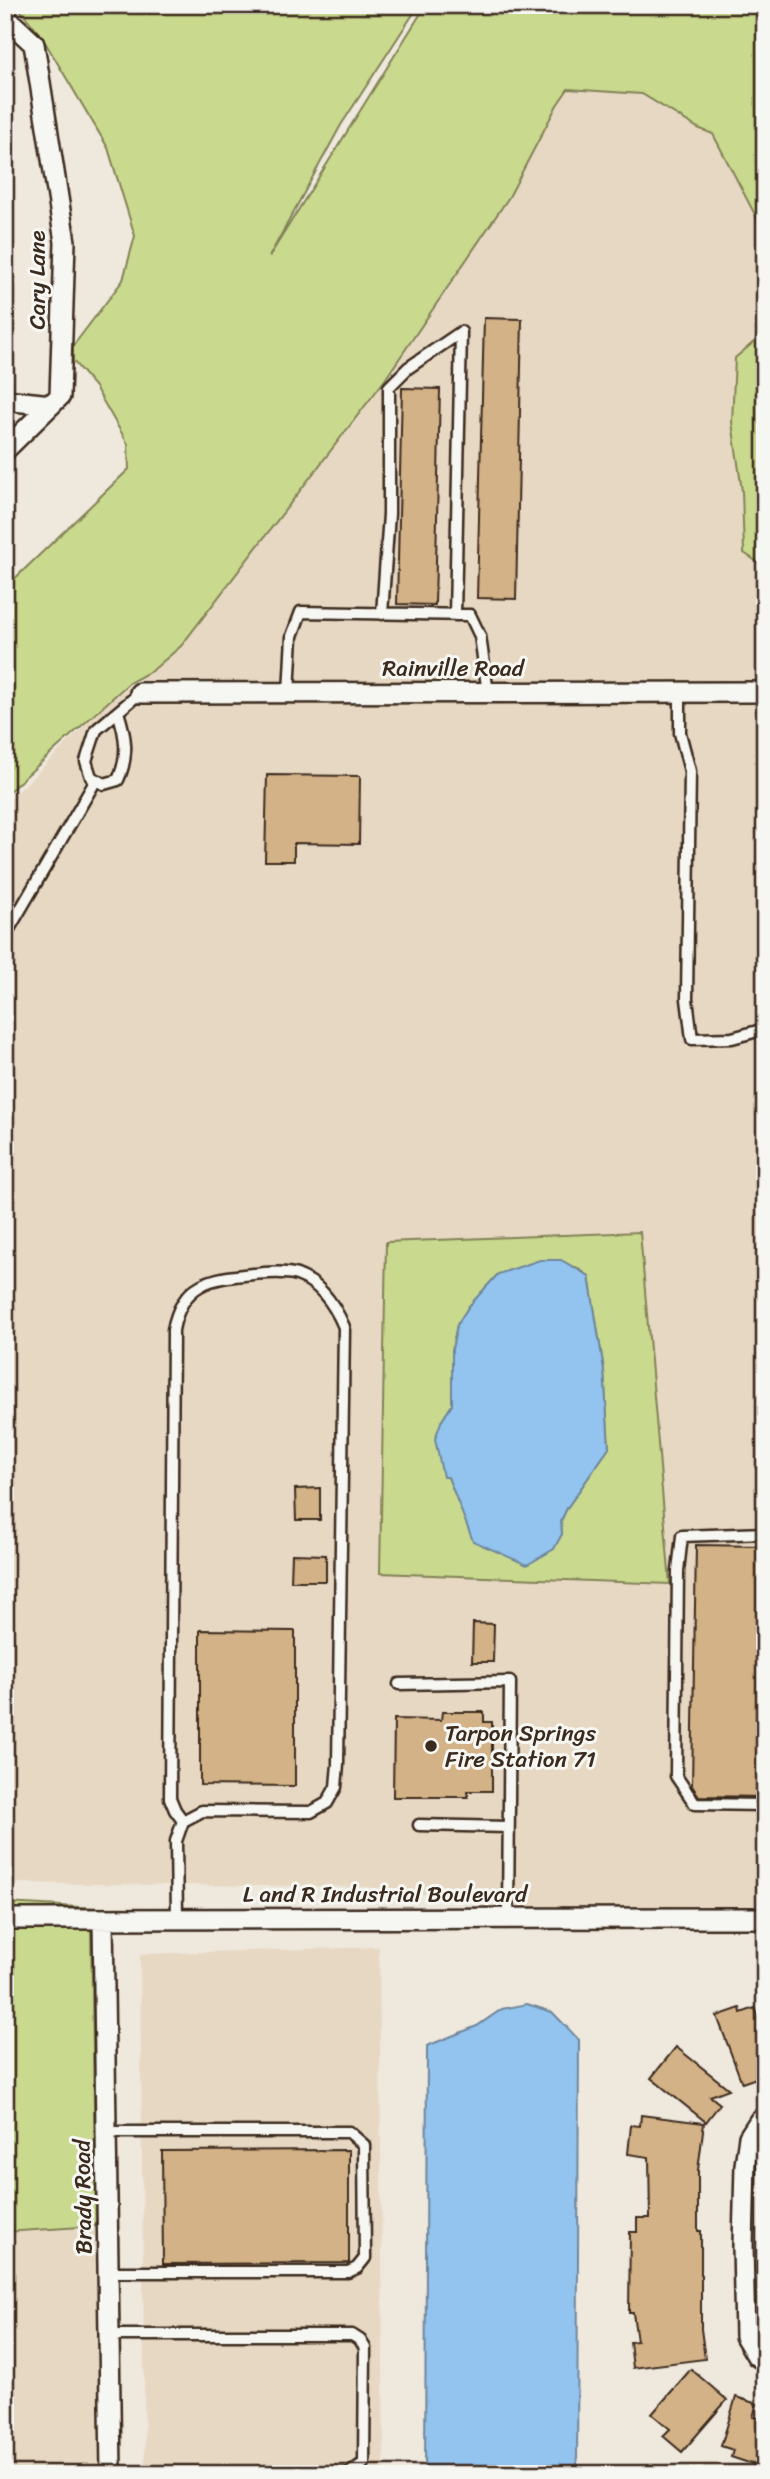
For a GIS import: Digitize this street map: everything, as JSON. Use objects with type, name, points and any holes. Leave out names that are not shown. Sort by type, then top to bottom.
[{"type":"street","name":"Cary Lane","points":[[5,17],[34,44],[65,242],[60,396],[5,450]]},
{"type":"street","points":[[5,400],[51,405]]},
{"type":"street","name":"Rainville Road","points":[[140,694],[765,692]]},
{"type":"street","name":"L and R Industrial Boulevard","points":[[5,1919],[765,1918]]},
{"type":"street","name":"Brady Road","points":[[103,1919],[111,2473]]},
{"type":"street","points":[[765,2118],[760,2120],[749,2137],[745,2165],[743,2246],[745,2336],[757,2356],[765,2361]]},
{"type":"lane","points":[[383,614],[389,514],[389,387],[408,368],[461,332],[455,615]]},
{"type":"lane","points":[[289,693],[292,636],[301,612],[470,615],[480,636],[488,693]]},
{"type":"lane","points":[[680,692],[680,733],[690,771],[687,999],[692,1039],[732,1038],[765,1030]]},
{"type":"lane","points":[[118,712],[126,738],[124,765],[118,780],[104,785],[91,777],[86,761],[96,730],[118,712],[140,694]]},
{"type":"lane","points":[[5,936],[96,780]]},
{"type":"lane","points":[[177,1919],[176,1841],[183,1821],[202,1811],[311,1812],[327,1803],[336,1787],[344,1327],[328,1299],[314,1285],[297,1275],[272,1273],[217,1277],[194,1290],[177,1311],[173,1330],[170,1798],[183,1821]]},
{"type":"lane","points":[[765,1533],[682,1536],[678,1571],[676,1700],[677,1776],[695,1804],[765,1805]]},
{"type":"lane","points":[[399,1684],[510,1682],[508,1918]]},
{"type":"lane","points":[[419,1825],[508,1827]]},
{"type":"lane","points":[[106,2132],[349,2132],[365,2146],[365,2258],[357,2268],[348,2272],[108,2272]]},
{"type":"lane","points":[[109,2335],[352,2335],[360,2340],[365,2348],[364,2463],[348,2474],[111,2473]]},
{"type":"shaded area","points":[[568,89],[642,94],[698,128],[714,134],[763,230],[765,245],[765,322],[755,341],[735,358],[744,553],[765,567],[765,681],[750,682],[750,702],[765,702],[765,1908],[538,1908],[365,1887],[5,1883],[5,805],[106,704],[181,646],[384,381]],"holes":[[[640,1232],[670,1584],[380,1573]]]},
{"type":"shaded area","points":[[379,1947],[384,2474],[145,2474],[140,1954]]},
{"type":"shaded area","points":[[96,2226],[99,2474],[5,2474],[5,2232]]},
{"type":"green space","points":[[16,5],[419,5],[341,125],[269,257],[426,5],[765,5],[765,245],[763,230],[713,134],[698,128],[642,94],[568,89],[509,197],[384,381],[181,646],[153,670],[129,683],[5,795],[5,588],[129,469],[128,444],[95,387],[73,361],[73,346],[123,280],[135,236],[108,148],[42,37]]},
{"type":"green space","points":[[765,322],[765,567],[744,553],[742,491],[732,422],[735,358],[755,341]]},
{"type":"green space","points":[[640,1232],[670,1584],[380,1573],[386,1242]],"holes":[[[576,1267],[589,1276],[604,1370],[609,1448],[567,1508],[561,1521],[562,1534],[474,1541],[448,1477],[441,1422],[452,1405],[452,1349],[457,1325],[469,1306],[498,1274]]]},
{"type":"green space","points":[[5,1903],[99,1908],[5,1908]]},
{"type":"green space","points":[[5,1929],[91,1929],[96,2226],[5,2232]]},
{"type":"water","points":[[540,1260],[561,1260],[589,1276],[604,1370],[609,1448],[567,1508],[561,1521],[562,1534],[554,1549],[527,1565],[473,1541],[448,1477],[443,1477],[435,1439],[441,1422],[452,1405],[452,1349],[457,1325],[469,1306],[498,1274]]},
{"type":"water","points":[[527,2004],[552,2012],[579,2040],[577,2474],[425,2474],[427,2046],[477,2026],[502,2009]]},
{"type":"building","points":[[484,318],[522,319],[516,599],[477,598]]},
{"type":"building","points":[[402,388],[440,389],[435,605],[397,604]]},
{"type":"building","points":[[267,775],[360,776],[359,844],[294,843],[294,861],[265,861]]},
{"type":"building","points":[[320,1488],[320,1520],[296,1520],[295,1489]]},
{"type":"building","points":[[696,1545],[765,1546],[765,1797],[699,1796],[692,1786]]},
{"type":"building","points":[[292,1554],[326,1555],[326,1581],[291,1581]]},
{"type":"building","points":[[473,1623],[494,1624],[493,1662],[472,1662]]},
{"type":"building","points":[[200,1630],[295,1631],[295,1786],[200,1785]]},
{"type":"building","points":[[442,1712],[484,1712],[484,1722],[492,1722],[492,1791],[468,1791],[468,1797],[393,1797],[394,1719],[441,1720]]},
{"type":"building","points":[[740,2008],[741,2013],[755,2008],[765,2032],[765,2075],[742,2083],[717,2016]]},
{"type":"building","points":[[676,2047],[729,2089],[710,2096],[720,2104],[706,2122],[651,2078]]},
{"type":"building","points":[[641,2115],[704,2123],[698,2170],[698,2231],[701,2231],[701,2329],[705,2359],[633,2368],[630,2342],[637,2341],[633,2313],[629,2313],[630,2232],[637,2232],[637,2218],[650,2218],[649,2157],[628,2154],[631,2125],[640,2126]]},
{"type":"building","points":[[349,2150],[349,2263],[163,2264],[162,2151]]},
{"type":"building","points":[[691,2369],[727,2400],[682,2452],[663,2436],[670,2429],[652,2414]]},
{"type":"building","points":[[736,2397],[757,2404],[753,2417],[765,2420],[765,2434],[755,2465],[731,2457],[733,2450],[721,2446]]},
{"type":"place","name":"Tarpon Springs Fire Station 71","points":[[431,1746]]}]
